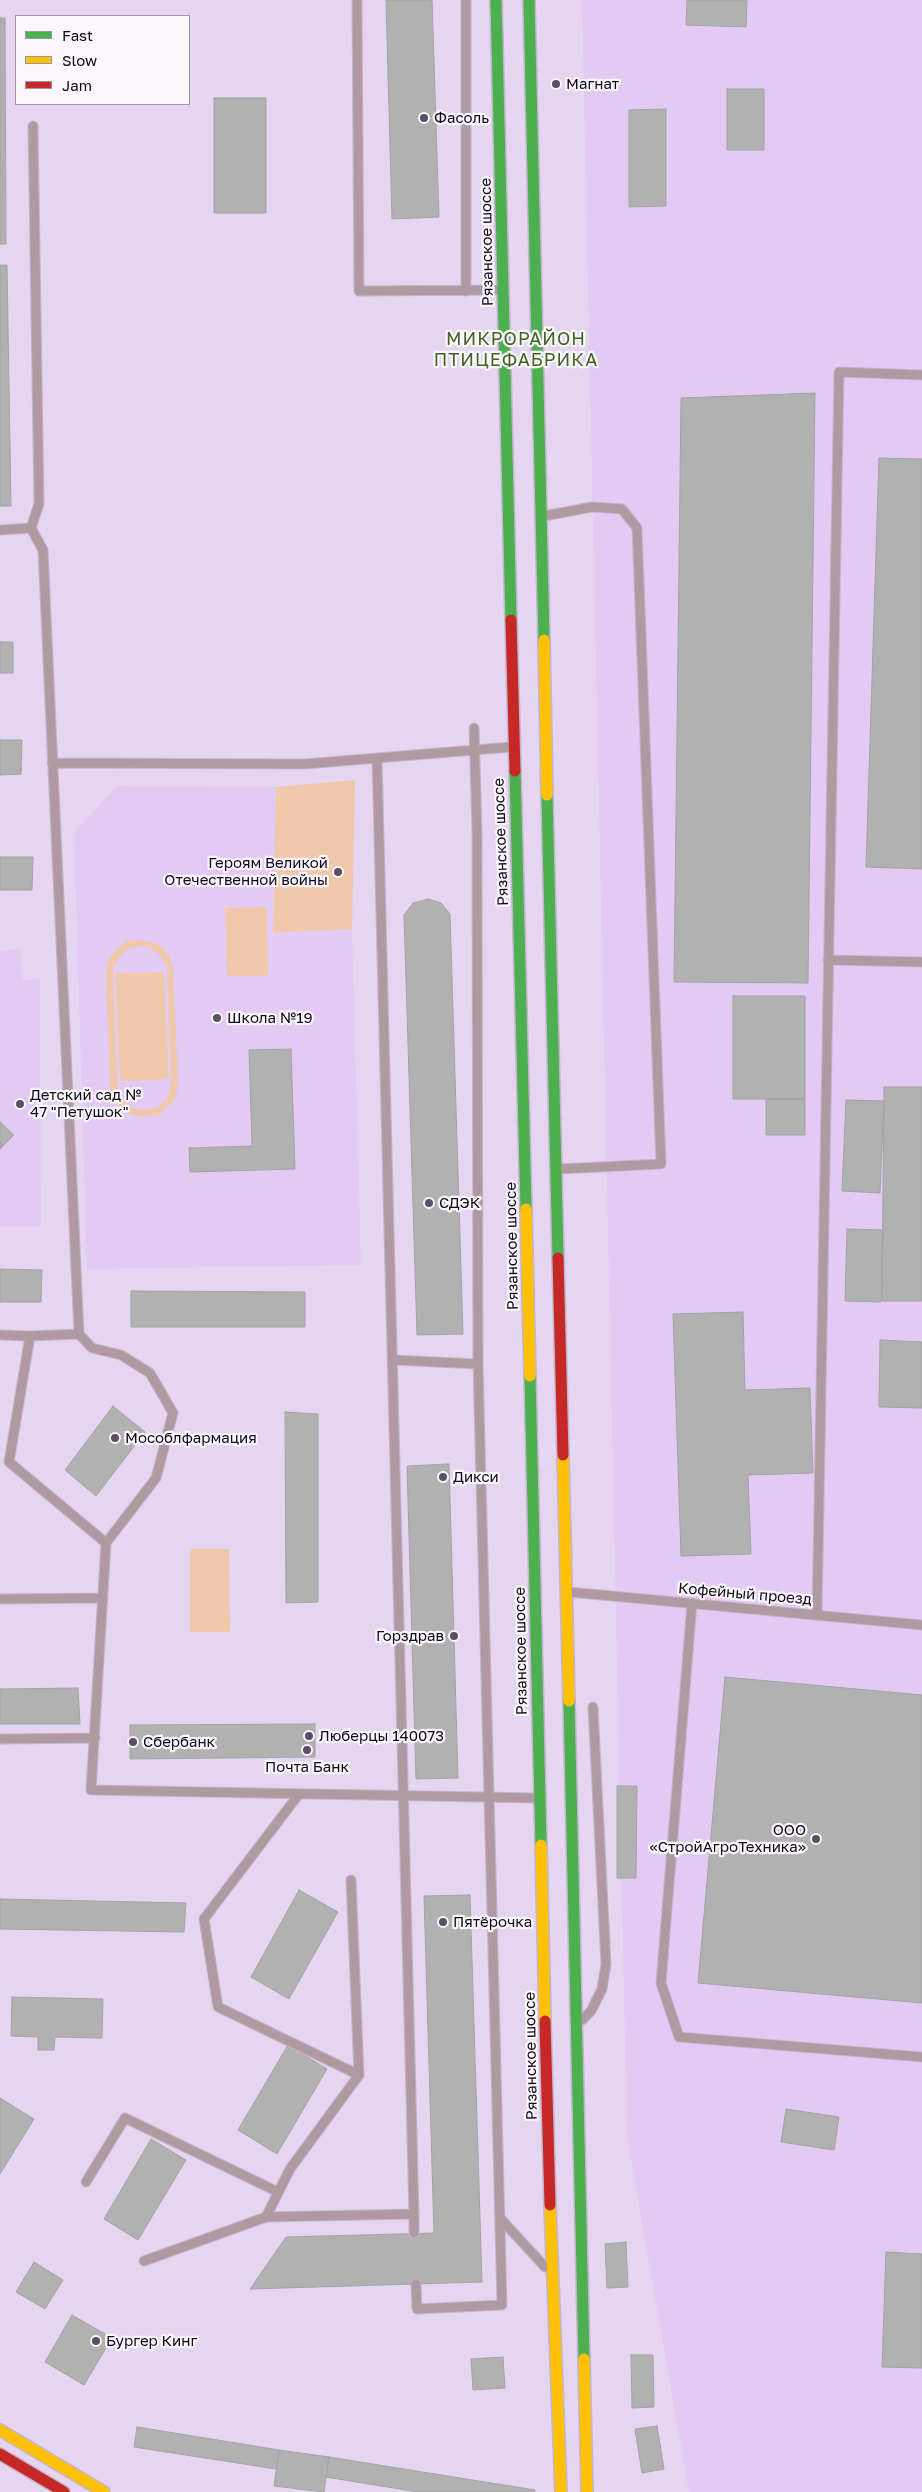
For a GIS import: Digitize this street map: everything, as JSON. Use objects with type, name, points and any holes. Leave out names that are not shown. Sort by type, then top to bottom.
[{"type":"main road","name":"Рязанское шоссе","points":[[496,0],[540,1798],[561,2492]]},
{"type":"main road","points":[[529,0],[586,2492]]},
{"type":"main road","points":[[0,2430],[104,2492]]},
{"type":"main road","points":[[0,2454],[64,2492]]},
{"type":"lane","points":[[357,0],[359,291],[503,290]]},
{"type":"lane","points":[[466,0],[466,291]]},
{"type":"lane","points":[[33,126],[39,504],[31,528],[42,550],[79,1334],[92,1348],[121,1355],[150,1373],[173,1413],[156,1478],[106,1543],[91,1790],[540,1798]]},
{"type":"lane","points":[[817,1615],[839,372],[922,375]]},
{"type":"lane","points":[[541,516],[592,507],[622,509],[637,528],[661,1164],[556,1169]]},
{"type":"lane","points":[[0,530],[31,528]]},
{"type":"lane","points":[[416,2284],[417,2309],[502,2305],[478,1364],[477,842],[473,751],[474,728]]},
{"type":"lane","points":[[52,763],[305,764],[513,747]]},
{"type":"lane","points":[[377,758],[414,2233]]},
{"type":"lane","points":[[828,960],[922,962]]},
{"type":"lane","points":[[0,1335],[79,1334]]},
{"type":"lane","points":[[30,1336],[5,1462],[106,1543]]},
{"type":"lane","points":[[393,1360],[478,1364]]},
{"type":"lane","name":"Кофейный проезд","points":[[566,1591],[922,1625]]},
{"type":"lane","points":[[0,1599],[103,1598]]},
{"type":"lane","points":[[692,1603],[661,1984],[679,2037],[922,2058]]},
{"type":"lane","points":[[576,2026],[591,2011],[602,1989],[606,1964],[593,1707]]},
{"type":"lane","points":[[0,1739],[95,1738]]},
{"type":"lane","points":[[298,1794],[204,1919],[218,2007],[359,2075]]},
{"type":"lane","points":[[266,2217],[290,2169],[359,2075],[351,1880]]},
{"type":"lane","points":[[86,2182],[125,2118],[278,2192]]},
{"type":"lane","points":[[144,2261],[266,2217],[414,2214]]},
{"type":"lane","points":[[500,2218],[553,2276]]},
{"type":"shaded area","points":[[582,0],[922,0],[922,2492],[689,2492],[627,2137]]},
{"type":"shaded area","points":[[355,780],[352,929],[273,933],[276,787]]},
{"type":"shaded area","name":"Школа №19","points":[[118,786],[276,787],[273,933],[352,929],[361,1265],[87,1269],[74,832]]},
{"type":"shaded area","points":[[267,907],[268,976],[227,976],[225,908]]},
{"type":"shaded area","points":[[139,939],[158,944],[168,954],[173,966],[178,1082],[176,1096],[168,1107],[158,1115],[145,1117],[131,1115],[120,1108],[110,1091],[106,974],[108,961],[115,950],[126,942]],"holes":[[[140,946],[150,948],[159,954],[167,967],[171,1083],[169,1093],[164,1102],[155,1108],[145,1110],[135,1109],[126,1103],[118,1089],[113,974],[115,964],[121,955],[129,949]]]},
{"type":"shaded area","name":"Детский сад № 47 \"Петушок\"","points":[[20,949],[23,981],[40,978],[41,1227],[0,1226],[0,951]]},
{"type":"shaded area","points":[[164,972],[169,1079],[120,1081],[115,973]]},
{"type":"shaded area","points":[[190,1549],[229,1549],[230,1632],[190,1632]]},
{"type":"building","points":[[386,0],[432,0],[439,217],[392,219]]},
{"type":"building","points":[[687,0],[747,0],[746,27],[686,25]]},
{"type":"building","points":[[0,18],[5,18],[6,244],[0,244]]},
{"type":"building","points":[[727,89],[764,89],[764,150],[727,150]]},
{"type":"building","points":[[214,98],[266,98],[266,213],[214,213]]},
{"type":"building","points":[[666,109],[666,206],[629,207],[629,110]]},
{"type":"building","points":[[0,265],[7,265],[11,506],[0,506]]},
{"type":"building","points":[[815,393],[808,983],[674,982],[681,398]]},
{"type":"building","points":[[879,458],[922,459],[922,869],[866,867]]},
{"type":"building","points":[[0,642],[13,642],[13,673],[0,673]]},
{"type":"building","points":[[0,740],[22,740],[21,774],[0,775]]},
{"type":"building","points":[[0,857],[33,857],[32,890],[0,890]]},
{"type":"building","points":[[428,899],[441,903],[450,914],[463,1334],[417,1335],[404,915],[413,903]]},
{"type":"building","points":[[733,996],[805,996],[805,1099],[733,1099]]},
{"type":"building","points":[[291,1049],[295,1169],[190,1172],[189,1148],[252,1146],[249,1050]]},
{"type":"building","points":[[884,1087],[922,1087],[922,1301],[882,1301]]},
{"type":"building","points":[[766,1099],[805,1099],[805,1135],[766,1135]]},
{"type":"building","points":[[846,1100],[884,1101],[880,1193],[842,1191]]},
{"type":"building","points":[[0,1122],[14,1135],[0,1149]]},
{"type":"building","points":[[847,1229],[883,1230],[881,1302],[845,1301]]},
{"type":"building","points":[[0,1269],[42,1270],[41,1302],[0,1302]]},
{"type":"building","points":[[131,1291],[305,1292],[305,1327],[131,1327]]},
{"type":"building","points":[[743,1312],[745,1390],[810,1388],[813,1473],[748,1475],[751,1554],[681,1556],[673,1314]]},
{"type":"building","points":[[880,1340],[922,1342],[922,1408],[879,1407]]},
{"type":"building","points":[[113,1406],[145,1432],[96,1496],[65,1470]]},
{"type":"building","points":[[285,1412],[318,1414],[318,1602],[286,1603]]},
{"type":"building","points":[[449,1464],[458,1778],[416,1779],[407,1466]]},
{"type":"building","name":"ООО «СтройАгроТехника»","points":[[725,1677],[922,1695],[922,2003],[698,1983]]},
{"type":"building","points":[[78,1688],[80,1724],[0,1724],[0,1689]]},
{"type":"building","points":[[315,1724],[315,1757],[130,1759],[130,1725]]},
{"type":"building","points":[[617,1786],[637,1786],[636,1878],[617,1878]]},
{"type":"building","points":[[299,1890],[338,1912],[289,1999],[251,1977]]},
{"type":"building","points":[[470,1895],[482,2282],[250,2289],[286,2237],[434,2233],[424,1896]]},
{"type":"building","points":[[0,1899],[186,1903],[184,1932],[0,1929]]},
{"type":"building","points":[[12,1997],[103,1999],[102,2038],[55,2037],[54,2050],[38,2050],[38,2037],[11,2036]]},
{"type":"building","points":[[288,2045],[327,2069],[277,2154],[238,2130]]},
{"type":"building","points":[[0,2098],[34,2119],[0,2174]]},
{"type":"building","points":[[786,2109],[839,2117],[834,2150],[781,2142]]},
{"type":"building","points":[[151,2139],[186,2160],[138,2240],[104,2219]]},
{"type":"building","points":[[626,2242],[628,2287],[607,2288],[605,2244]]},
{"type":"building","points":[[886,2252],[922,2254],[922,2368],[882,2367]]},
{"type":"building","points":[[34,2262],[63,2280],[45,2309],[16,2292]]},
{"type":"building","points":[[72,2315],[112,2338],[84,2385],[45,2362]]},
{"type":"building","points":[[631,2355],[653,2355],[654,2407],[632,2408]]},
{"type":"building","points":[[503,2357],[505,2388],[473,2390],[471,2359]]},
{"type":"building","points":[[657,2426],[664,2469],[642,2473],[635,2429]]},
{"type":"building","points":[[137,2427],[279,2450],[276,2469],[134,2447]]},
{"type":"building","points":[[279,2450],[329,2457],[324,2492],[274,2486]]},
{"type":"building","points":[[329,2457],[535,2490],[535,2492],[418,2492],[326,2477]]},
{"type":"traffic: fast","points":[[496,0],[511,620]]},
{"type":"traffic: fast","points":[[529,0],[544,640]]},
{"type":"traffic: fast","points":[[515,771],[526,1209]]},
{"type":"traffic: fast","points":[[547,795],[558,1258]]},
{"type":"traffic: fast","points":[[530,1376],[541,1845]]},
{"type":"traffic: fast","points":[[569,1701],[584,2359]]},
{"type":"traffic: slow","points":[[544,640],[547,795]]},
{"type":"traffic: slow","points":[[526,1209],[530,1376]]},
{"type":"traffic: slow","points":[[563,1455],[569,1701]]},
{"type":"traffic: slow","points":[[541,1845],[545,2021]]},
{"type":"traffic: slow","points":[[550,2205],[561,2492]]},
{"type":"traffic: slow","points":[[584,2359],[587,2492]]},
{"type":"traffic: slow","points":[[0,2430],[104,2492]]},
{"type":"traffic: jam","points":[[511,620],[515,771]]},
{"type":"traffic: jam","points":[[558,1258],[563,1455]]},
{"type":"traffic: jam","points":[[545,2021],[550,2205]]},
{"type":"traffic: jam","points":[[0,2454],[64,2492]]},
{"type":"place","name":"Магнат","points":[[556,84]]},
{"type":"place","name":"Фасоль","points":[[424,118]]},
{"type":"place","name":"Героям Великой Отечественной войны","points":[[338,872]]},
{"type":"place","name":"Школа №19","points":[[217,1018]]},
{"type":"place","name":"Детский сад № 47 \"Петушок\"","points":[[20,1104]]},
{"type":"place","name":"СДЭК","points":[[429,1203]]},
{"type":"place","name":"Мособлфармация","points":[[115,1438]]},
{"type":"place","name":"Дикси","points":[[443,1477]]},
{"type":"place","name":"Горздрав","points":[[454,1636]]},
{"type":"place","name":"Люберцы 140073","points":[[309,1736]]},
{"type":"place","name":"Сбербанк","points":[[133,1742]]},
{"type":"place","name":"Почта Банк","points":[[307,1750]]},
{"type":"place","name":"ООО «СтройАгроТехника»","points":[[816,1839]]},
{"type":"place","name":"Пятёрочка","points":[[443,1922]]},
{"type":"place","name":"Бургер Кинг","points":[[96,2341]]},
{"type":"district","name":"МИКРОРАЙОН ПТИЦЕФАБРИКА","points":[[516,349]]}]
